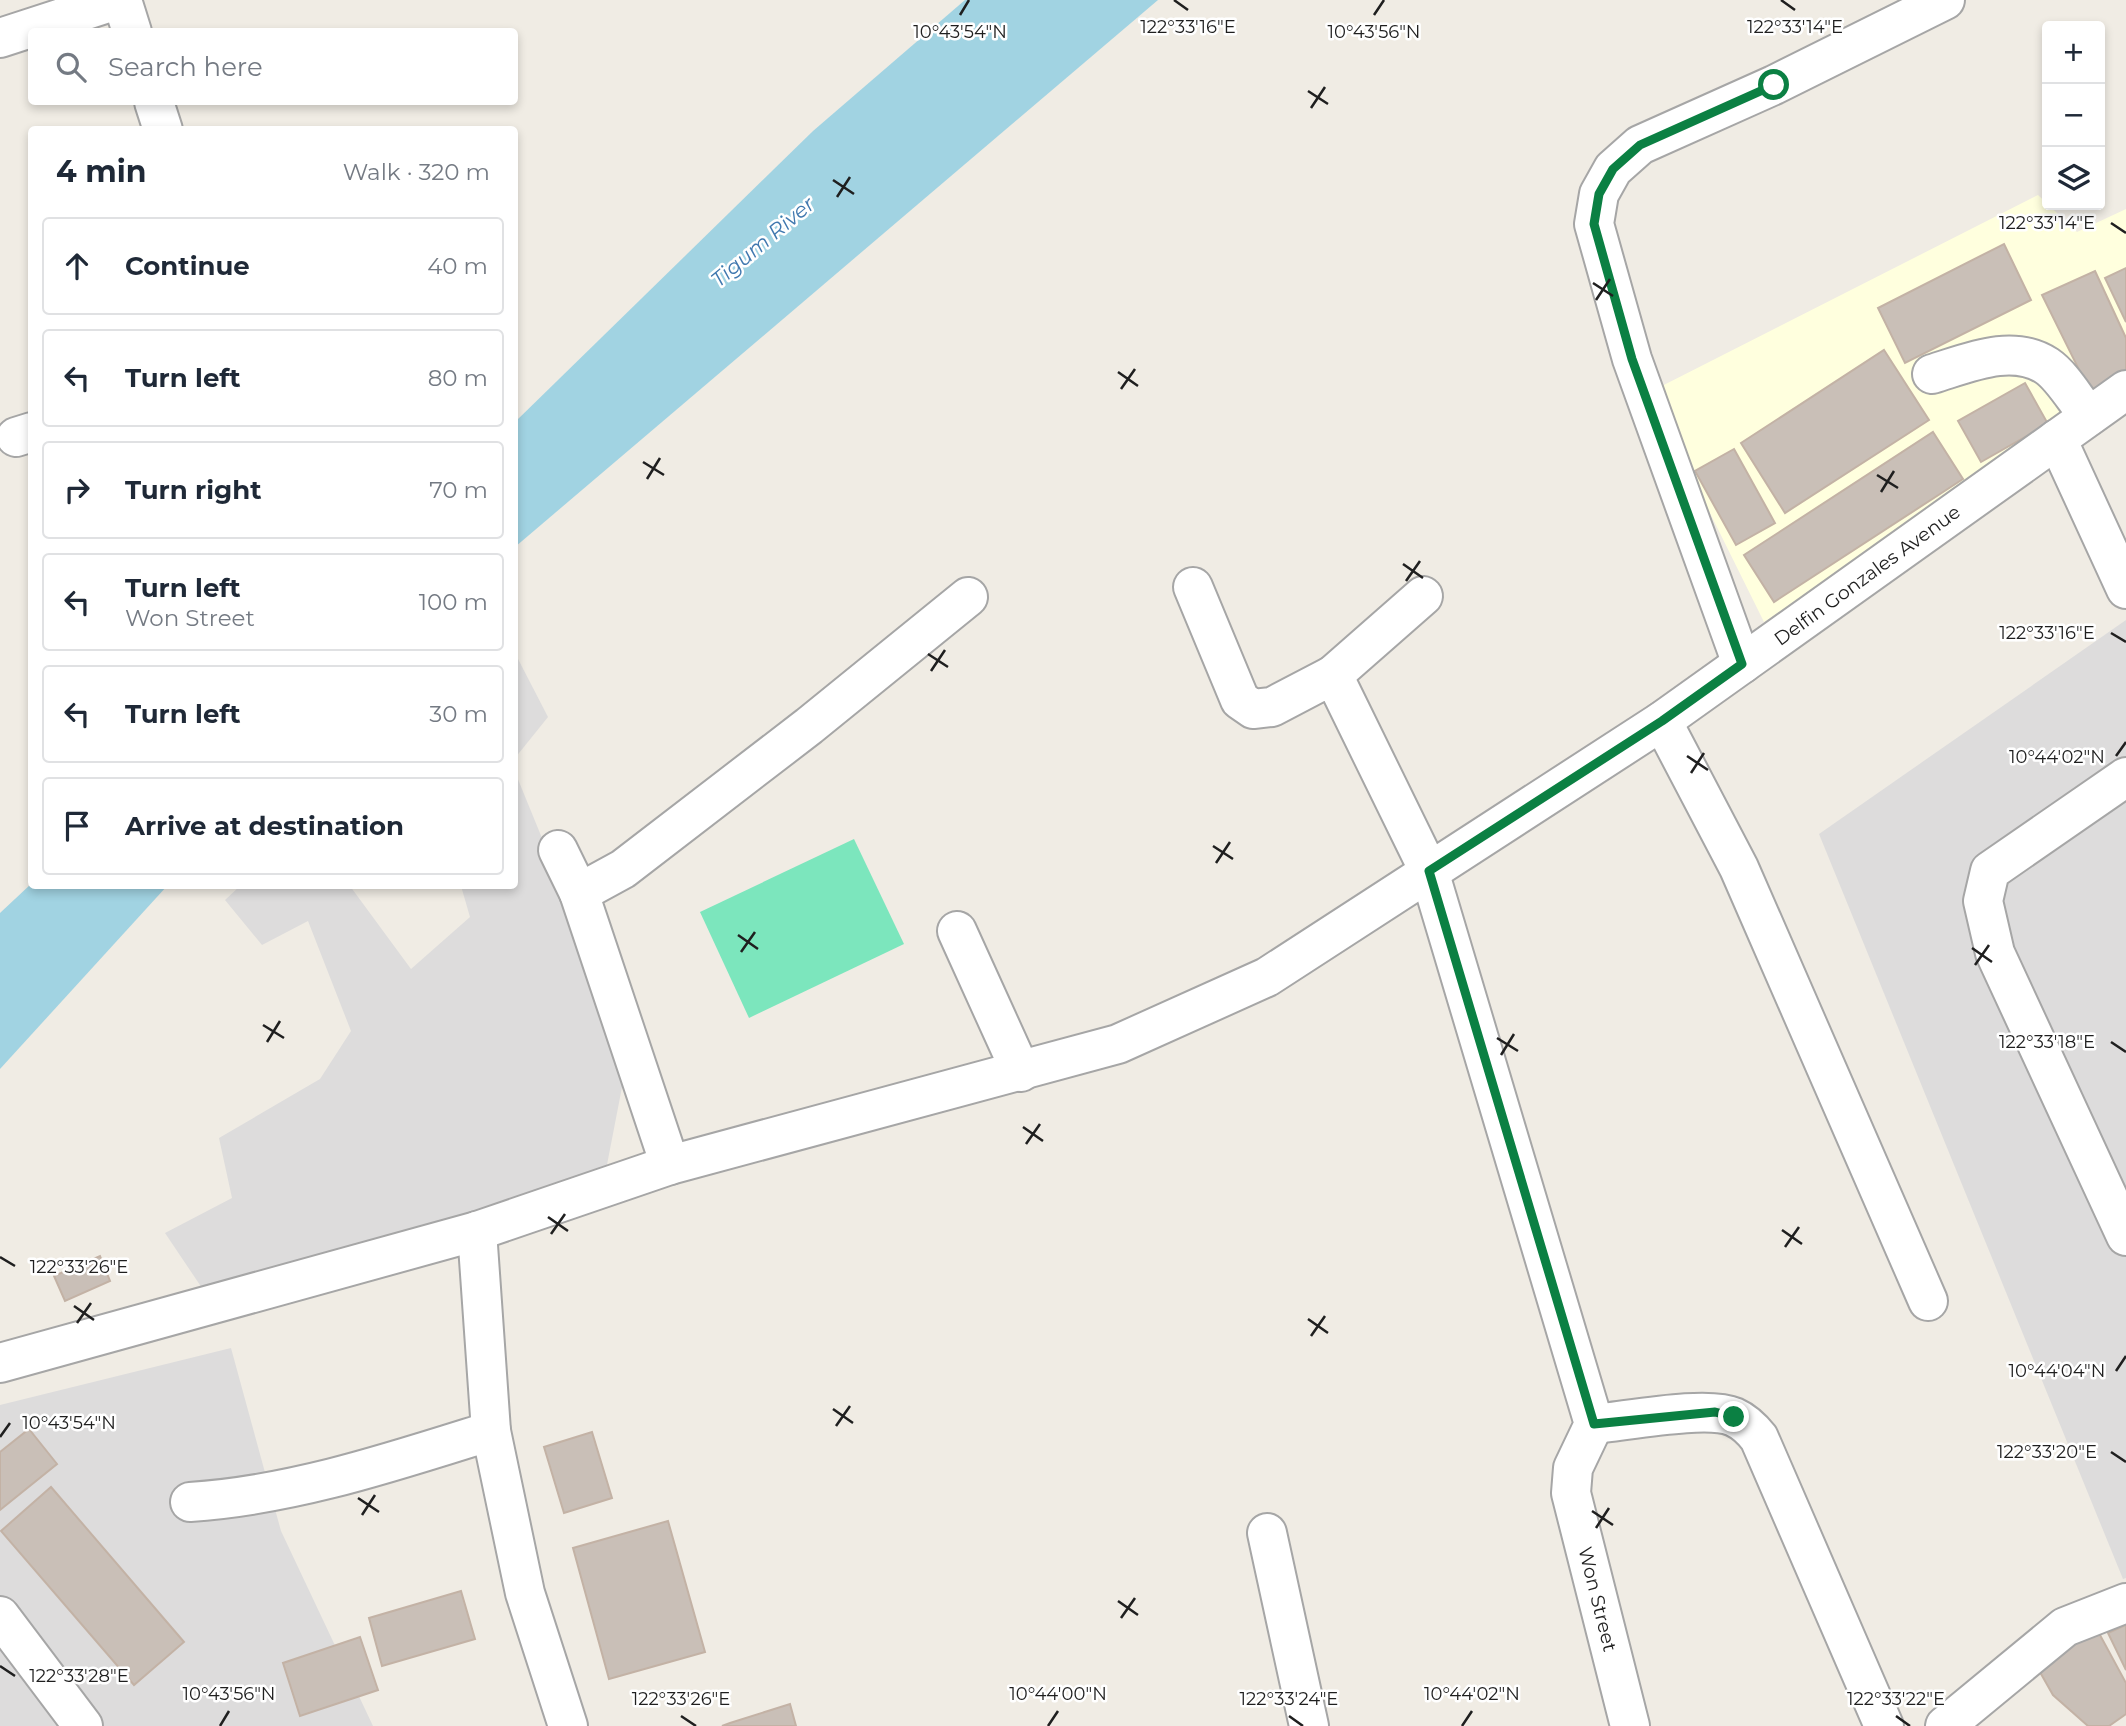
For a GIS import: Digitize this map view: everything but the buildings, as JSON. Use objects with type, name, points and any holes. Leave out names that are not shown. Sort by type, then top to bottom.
[{"type":"street","points":[[32,28],[120,0],[130,28]]},
{"type":"street","points":[[1742,664],[1632,359],[1594,224],[1599,194],[1613,169],[1640,145],[1774,85],[1945,0]]},
{"type":"street","points":[[0,38],[28,29]]},
{"type":"street","points":[[155,105],[162,126]]},
{"type":"street","points":[[1931,374],[2009,354],[2026,356],[2048,367],[2088,416]]},
{"type":"street","name":"Delfin Gonzales Avenue","points":[[0,1363],[477,1231],[670,1165],[1118,1044],[1267,977],[1662,721],[2126,390]]},
{"type":"street","points":[[2057,439],[2126,589]]},
{"type":"street","points":[[1193,587],[1240,700],[1253,709],[1272,707],[1333,675],[1423,596]]},
{"type":"street","points":[[579,893],[623,869],[809,726],[968,597]]},
{"type":"street","points":[[1333,675],[1429,871],[1594,1424],[1715,1412],[1734,1417],[1751,1427],[1759,1438],[1884,1726]]},
{"type":"street","points":[[1662,721],[1739,868],[1928,1301]]},
{"type":"street","points":[[2126,777],[1990,870],[1983,901],[1995,953],[2126,1236]]},
{"type":"street","points":[[558,850],[579,893],[670,1165]]},
{"type":"street","points":[[957,931],[1021,1072]]},
{"type":"street","points":[[477,1231],[491,1432],[525,1593],[568,1726]]},
{"type":"street","name":"Won Street","points":[[1594,1424],[1573,1468],[1571,1493],[1630,1726]]},
{"type":"street","points":[[190,1502],[246,1498],[327,1481],[491,1432]]},
{"type":"street","points":[[1267,1533],[1304,1725]]},
{"type":"street","points":[[1945,1726],[2065,1627],[2126,1603]]},
{"type":"street","points":[[0,1616],[83,1726]]},
{"type":"shaded area","points":[[2038,195],[2042,199],[2042,210],[2054,210],[2077,232],[2126,209],[2126,378],[1764,622],[1650,392]]},
{"type":"shaded area","points":[[2126,620],[2126,1578],[2123,1579],[1819,834]]},
{"type":"shaded area","points":[[518,659],[548,717],[518,754]]},
{"type":"shaded area","points":[[518,779],[629,1051],[605,1175],[206,1294],[165,1233],[232,1198],[219,1138],[320,1079],[351,1031],[308,921],[262,945],[225,900],[237,889],[352,889],[411,969],[470,917],[462,889],[518,889]]},
{"type":"shaded area","points":[[231,1348],[281,1531],[373,1726],[0,1726],[0,1405]]},
{"type":"green space","points":[[854,839],[904,944],[749,1018],[700,912]]},
{"type":"water","name":"Tigum River","points":[[965,0],[1158,0],[518,544],[518,419],[813,131]]},
{"type":"water","points":[[28,887],[28,889],[164,889],[0,1069],[0,913]]},
{"type":"route","points":[[1734,1417],[1715,1412],[1594,1424],[1429,871],[1662,721],[1742,664],[1632,359],[1594,224],[1599,194],[1613,169],[1640,145],[1774,85]]}]
